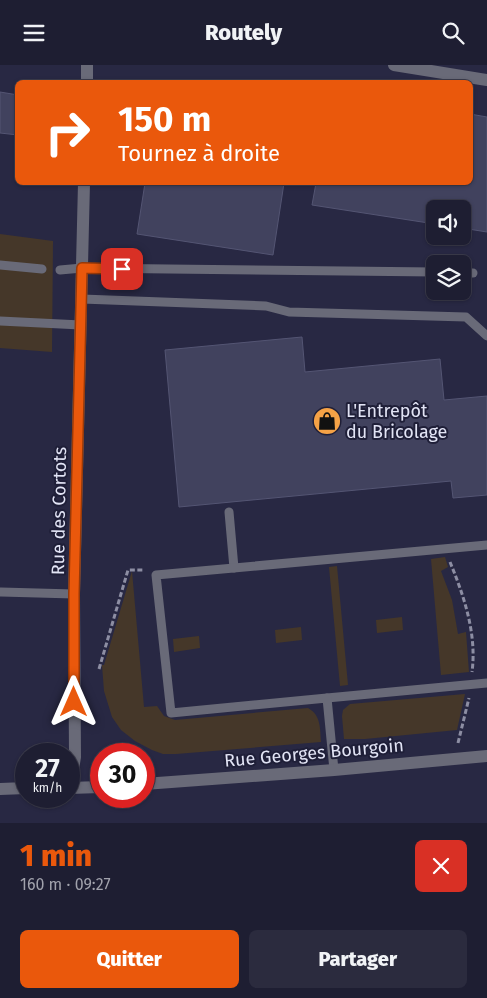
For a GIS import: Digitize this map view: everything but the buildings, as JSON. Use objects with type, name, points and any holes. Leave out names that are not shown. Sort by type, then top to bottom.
[{"type":"street","points":[[87,65],[87,80]]},
{"type":"street","points":[[394,65],[487,80]]},
{"type":"street","name":"Rue des Cortots","points":[[74,743],[74,594],[84,185]]},
{"type":"street","name":"Rue Georges Bourgoin","points":[[155,783],[487,756]]},
{"type":"street","points":[[0,789],[15,789]]},
{"type":"lane","points":[[0,265],[42,269]]},
{"type":"lane","points":[[60,270],[82,268],[426,273]]},
{"type":"lane","points":[[82,299],[266,306],[289,312],[466,317],[487,336]]},
{"type":"lane","points":[[0,321],[81,325]]},
{"type":"lane","points":[[229,513],[234,568]]},
{"type":"lane","points":[[487,545],[156,575],[171,713],[487,683]]},
{"type":"lane","points":[[1,592],[74,594]]},
{"type":"lane","points":[[327,698],[334,770]]},
{"type":"path","points":[[445,549],[463,595],[469,618],[472,650],[471,685],[468,707],[458,745],[458,759]]},
{"type":"path","points":[[99,669],[128,570],[150,570],[156,575]]},
{"type":"shaded area","points":[[0,234],[53,241],[52,352],[0,348]]},
{"type":"shaded area","points":[[445,557],[448,567],[441,571],[452,600],[458,634],[466,632],[469,672],[441,675],[431,559]]},
{"type":"shaded area","points":[[337,566],[348,685],[340,686],[329,567]]},
{"type":"shaded area","points":[[132,571],[144,707],[157,706],[164,716],[175,720],[308,708],[318,718],[321,742],[163,754],[155,751],[155,743],[139,743],[135,741],[121,730],[112,717],[104,691],[102,665],[104,665]]},
{"type":"shaded area","points":[[402,617],[403,630],[377,633],[376,620]]},
{"type":"shaded area","points":[[301,627],[302,640],[276,643],[275,630]]},
{"type":"shaded area","points":[[199,636],[200,648],[174,652],[173,639]]},
{"type":"shaded area","points":[[465,694],[457,730],[365,739],[344,739],[343,710],[350,704]]},
{"type":"place","name":"L'Entrepôt du Bricolage","points":[[327,421]]},
{"type":"route","points":[[74,702],[74,594],[82,268],[122,269]]}]
